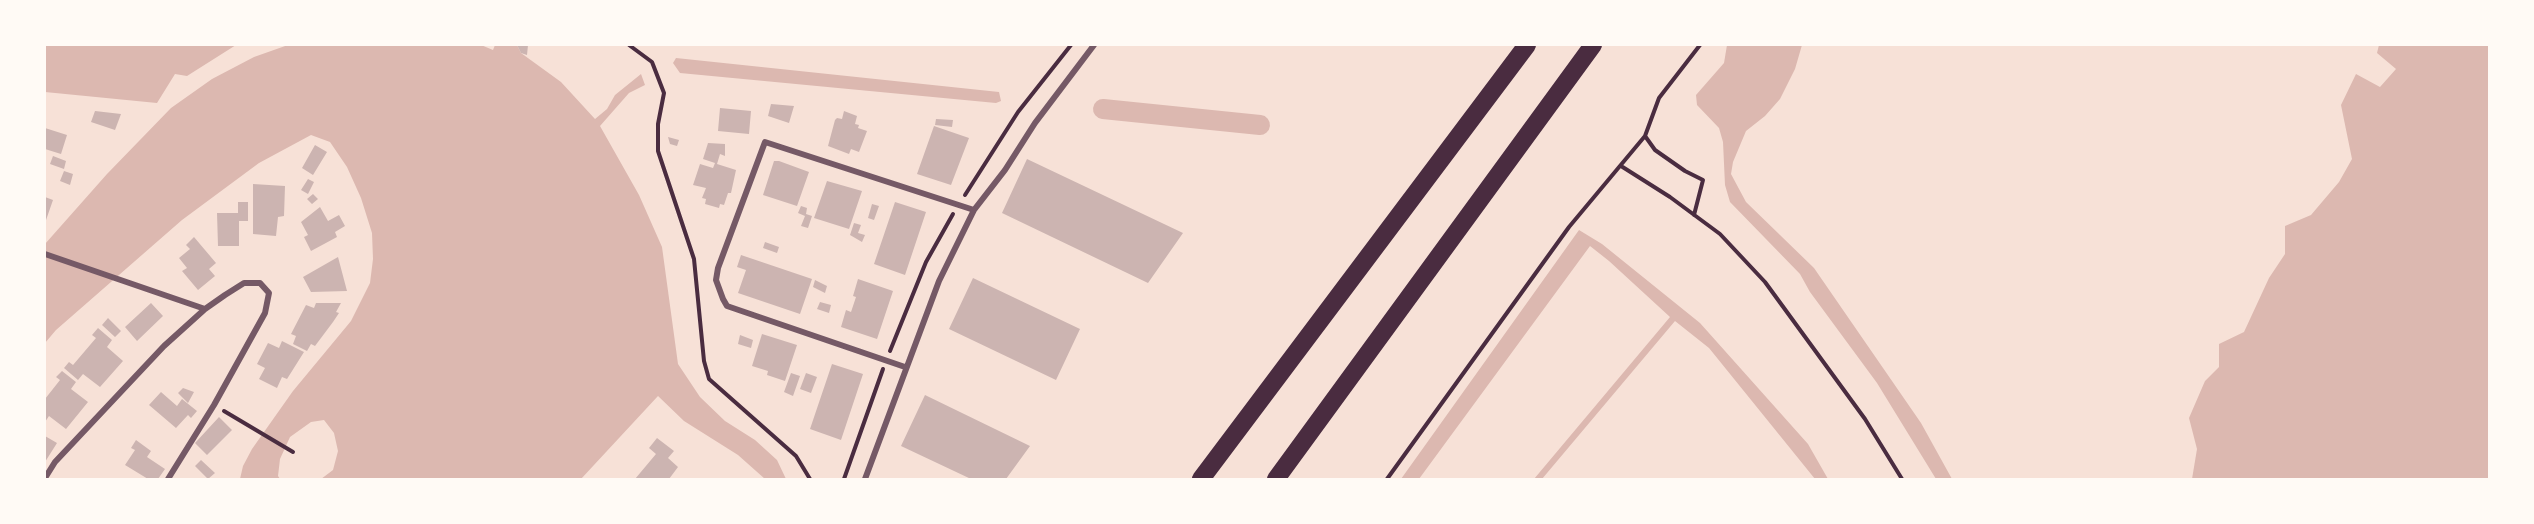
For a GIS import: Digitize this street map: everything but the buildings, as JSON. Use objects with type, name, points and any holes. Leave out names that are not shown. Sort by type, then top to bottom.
[{"type":"highway","points":[[1202,479],[1527,45]]},
{"type":"highway","points":[[1276,479],[1593,45]]},
{"type":"street","points":[[865,479],[939,281],[974,210],[1005,170],[1035,123],[1094,45]]},
{"type":"street","points":[[905,367],[727,306],[716,280],[718,268],[765,142],[974,210]]},
{"type":"street","points":[[45,254],[205,309]]},
{"type":"street","points":[[45,478],[55,462],[164,346],[205,309],[244,283],[260,283],[269,292],[265,313],[214,405],[168,479]]},
{"type":"path","points":[[628,45],[652,62],[664,93],[658,124],[658,151],[694,259],[704,361],[709,379],[796,456],[810,479]]},
{"type":"path","points":[[1387,479],[1569,227],[1645,136],[1659,98],[1700,45]]},
{"type":"path","points":[[1645,136],[1654,150],[1703,180],[1694,215]]},
{"type":"path","points":[[1621,166],[1720,234],[1766,282],[1865,419],[1902,479]]},
{"type":"path","points":[[214,405],[293,452]]},
{"type":"shaded area","points":[[45,45],[236,45],[187,76],[175,74],[157,103],[45,92]]},
{"type":"shaded area","points":[[288,45],[481,45],[493,50],[495,45],[517,45],[521,53],[561,82],[595,119],[607,109],[615,95],[641,74],[645,85],[629,93],[600,126],[639,195],[662,247],[678,364],[700,397],[725,421],[755,440],[777,460],[786,479],[765,479],[738,455],[684,421],[658,396],[581,479],[321,479],[333,470],[338,451],[334,433],[324,420],[311,422],[290,437],[280,459],[278,476],[280,479],[240,479],[243,466],[252,449],[293,391],[351,321],[370,283],[373,259],[372,233],[361,198],[347,167],[330,142],[311,135],[259,163],[182,220],[56,330],[45,343],[45,244],[107,174],[171,108],[212,79],[254,57]]},
{"type":"shaded area","points":[[1727,45],[1802,45],[1795,69],[1780,99],[1765,116],[1746,131],[1733,162],[1731,174],[1746,202],[1814,268],[1921,423],[1952,479],[1936,479],[1877,383],[1810,292],[1800,274],[1730,202],[1725,185],[1723,142],[1719,128],[1697,105],[1696,95],[1724,63]]},
{"type":"shaded area","points":[[2379,45],[2489,45],[2489,479],[2192,479],[2197,449],[2189,418],[2205,381],[2219,367],[2219,344],[2244,332],[2269,278],[2285,254],[2285,226],[2311,215],[2339,182],[2352,159],[2341,105],[2356,74],[2380,87],[2396,69],[2377,53]]},
{"type":"shaded area","points":[[676,58],[999,92],[1001,101],[996,103],[680,73],[673,63]]},
{"type":"shaded area","points":[[1579,230],[1602,244],[1700,323],[1808,444],[1828,479],[1815,479],[1709,348],[1675,321],[1542,479],[1534,479],[1670,317],[1590,246],[1419,479],[1401,479]]},
{"type":"waterway","points":[[1103,109],[1260,125]]}]
